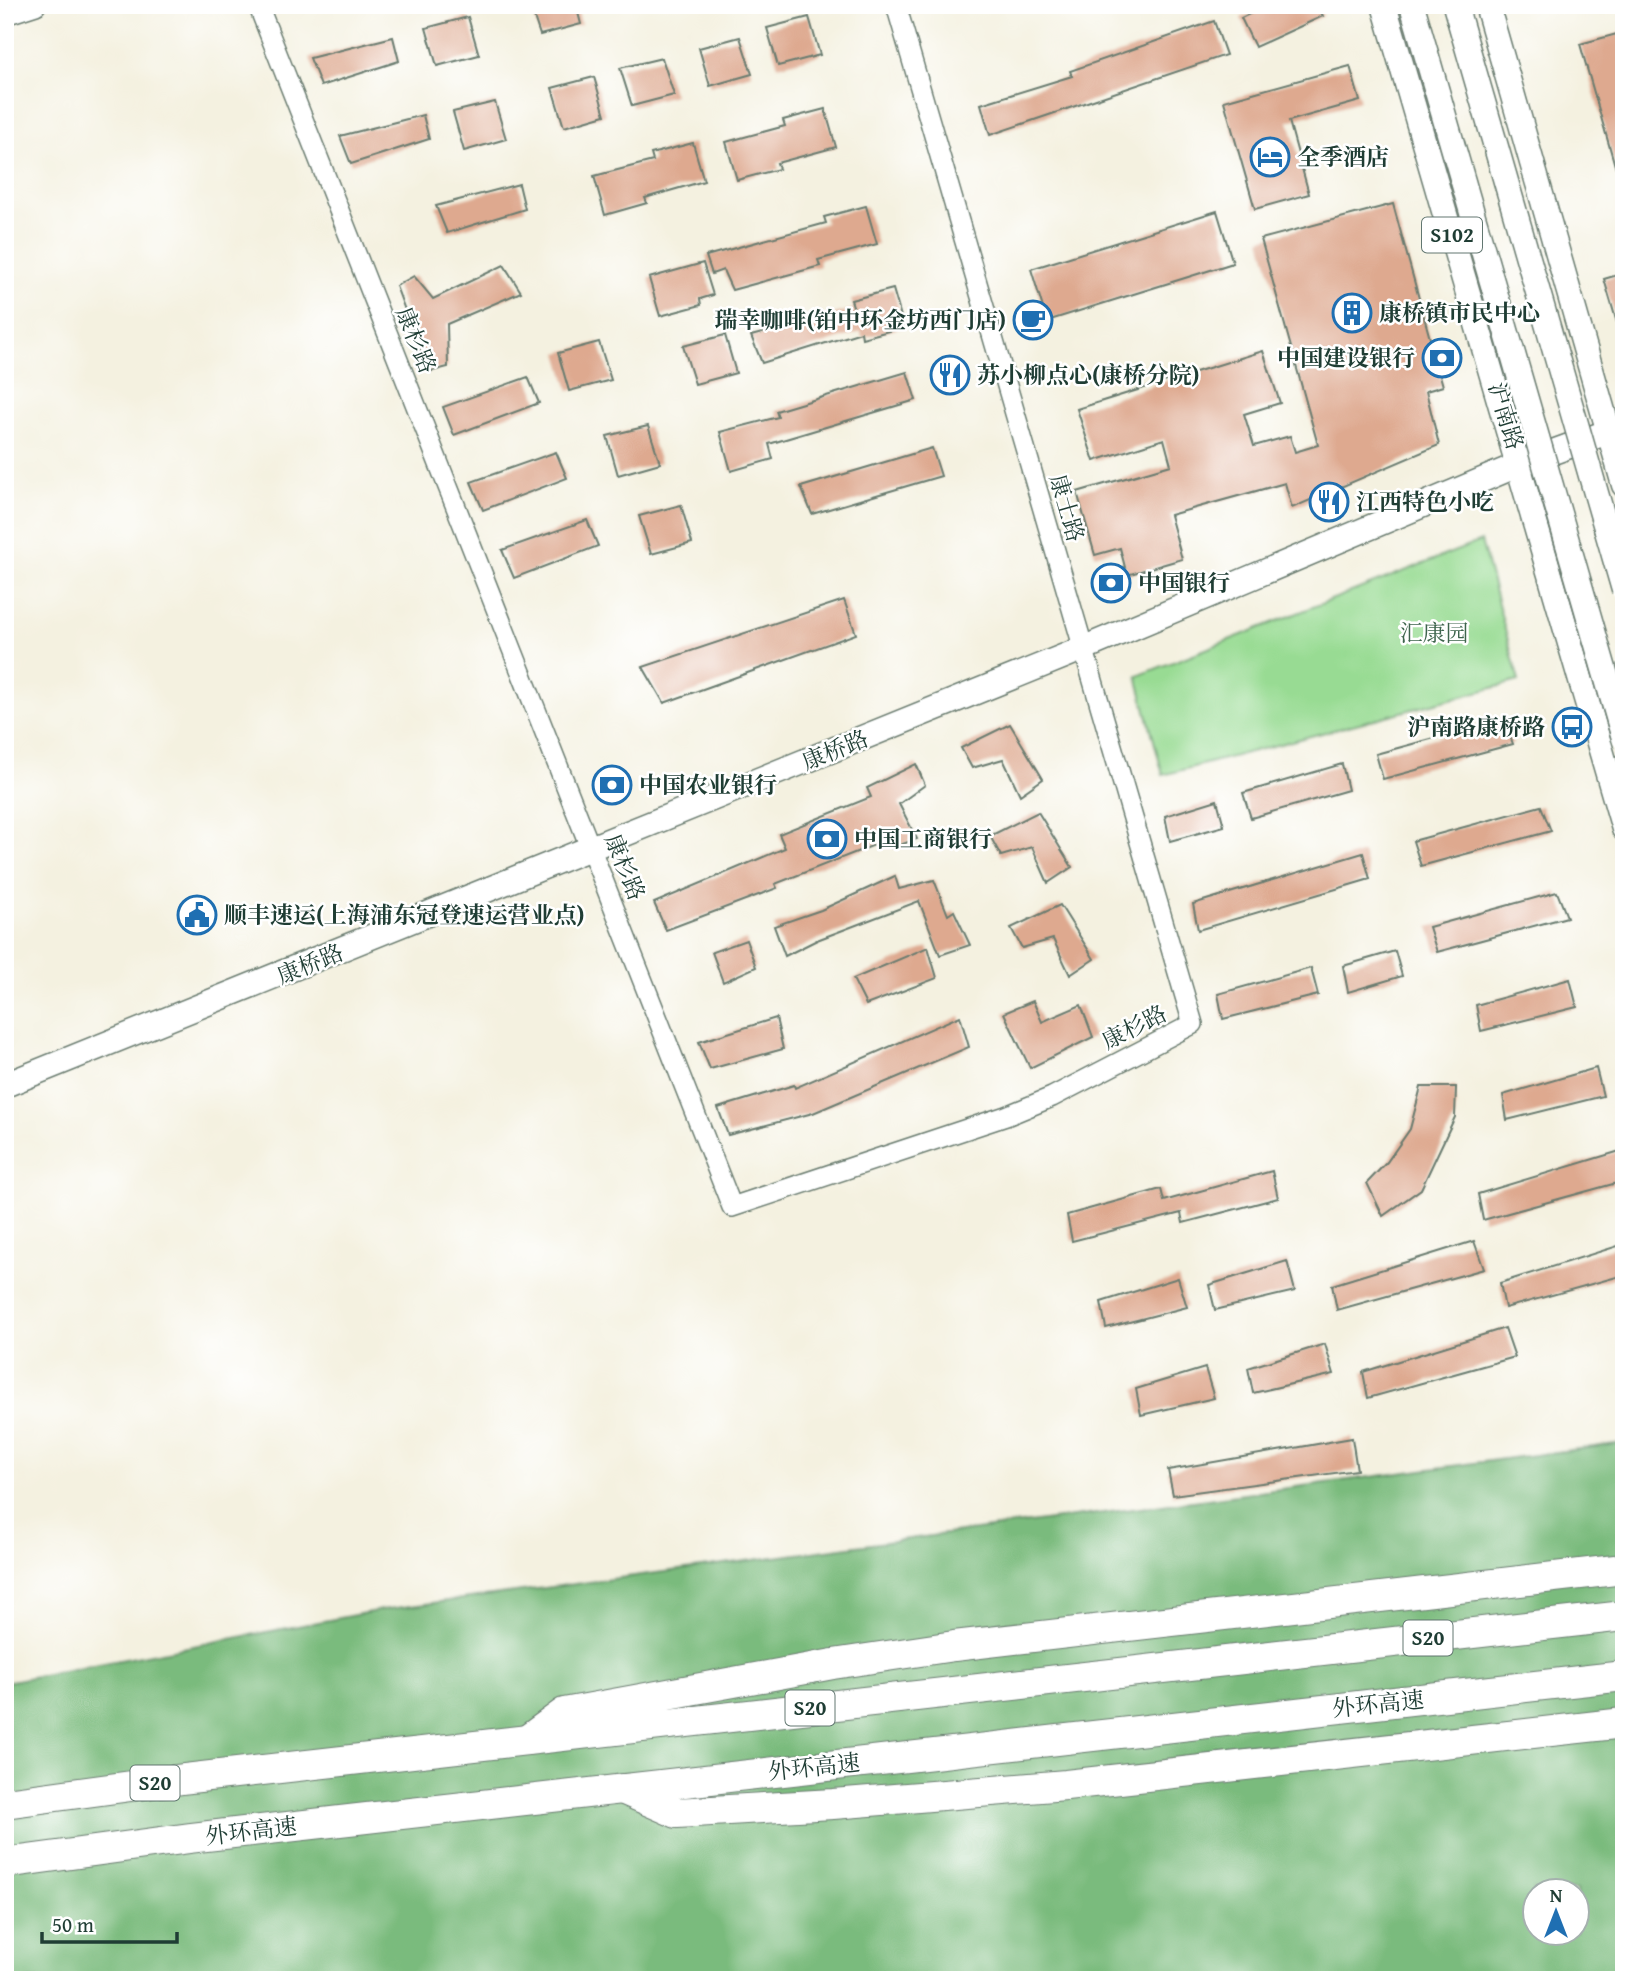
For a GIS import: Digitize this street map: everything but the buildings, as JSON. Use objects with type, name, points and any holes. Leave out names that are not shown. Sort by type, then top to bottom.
[{"type":"highway","points":[[527,1740],[564,1713],[833,1664],[1022,1638],[1624,1569]]},
{"type":"highway","name":"S20","points":[[5,1803],[183,1779],[1624,1616]]},
{"type":"highway","name":"外环高速","points":[[5,1863],[190,1838],[1624,1676]]},
{"type":"highway","points":[[622,1789],[677,1813],[820,1805],[1066,1785],[1624,1723]]},
{"type":"main road","name":"沪南路","points":[[1384,5],[1520,464],[1624,829]]},
{"type":"main road","points":[[1412,5],[1624,738]]},
{"type":"main road","points":[[1455,5],[1624,590]]},
{"type":"main road","points":[[1488,5],[1616,428],[1624,485]]},
{"type":"main road","name":"康桥路","points":[[5,1086],[1082,649],[1520,464],[1616,428]]},
{"type":"street","points":[[5,15],[36,5]]},
{"type":"street","name":"康杉路","points":[[258,5],[733,1207],[1006,1116],[1052,1097],[1193,1024]]},
{"type":"street","name":"康士路","points":[[896,5],[1193,1024]]},
{"type":"green space","name":"汇康园","points":[[1481,541],[1519,681],[1163,775],[1137,676]]},
{"type":"green space","points":[[1624,1443],[1624,1980],[5,1980],[5,1682],[381,1610]]},
{"type":"place","name":"全季酒店","points":[[1270,157]]},
{"type":"place","name":"康桥镇市民中心","points":[[1352,313]]},
{"type":"place","name":"瑞幸咖啡(铂中环金坊西门店)","points":[[1033,320]]},
{"type":"place","name":"中国建设银行","points":[[1442,358]]},
{"type":"place","name":"苏小柳点心(康桥分院)","points":[[950,375]]},
{"type":"place","name":"江西特色小吃","points":[[1329,502]]},
{"type":"place","name":"中国银行","points":[[1111,583]]},
{"type":"place","name":"沪南路康桥路","points":[[1572,727]]},
{"type":"place","name":"中国农业银行","points":[[612,785]]},
{"type":"place","name":"中国工商银行","points":[[827,839]]},
{"type":"place","name":"顺丰速运(上海浦东冠登速运营业点)","points":[[197,915]]}]
